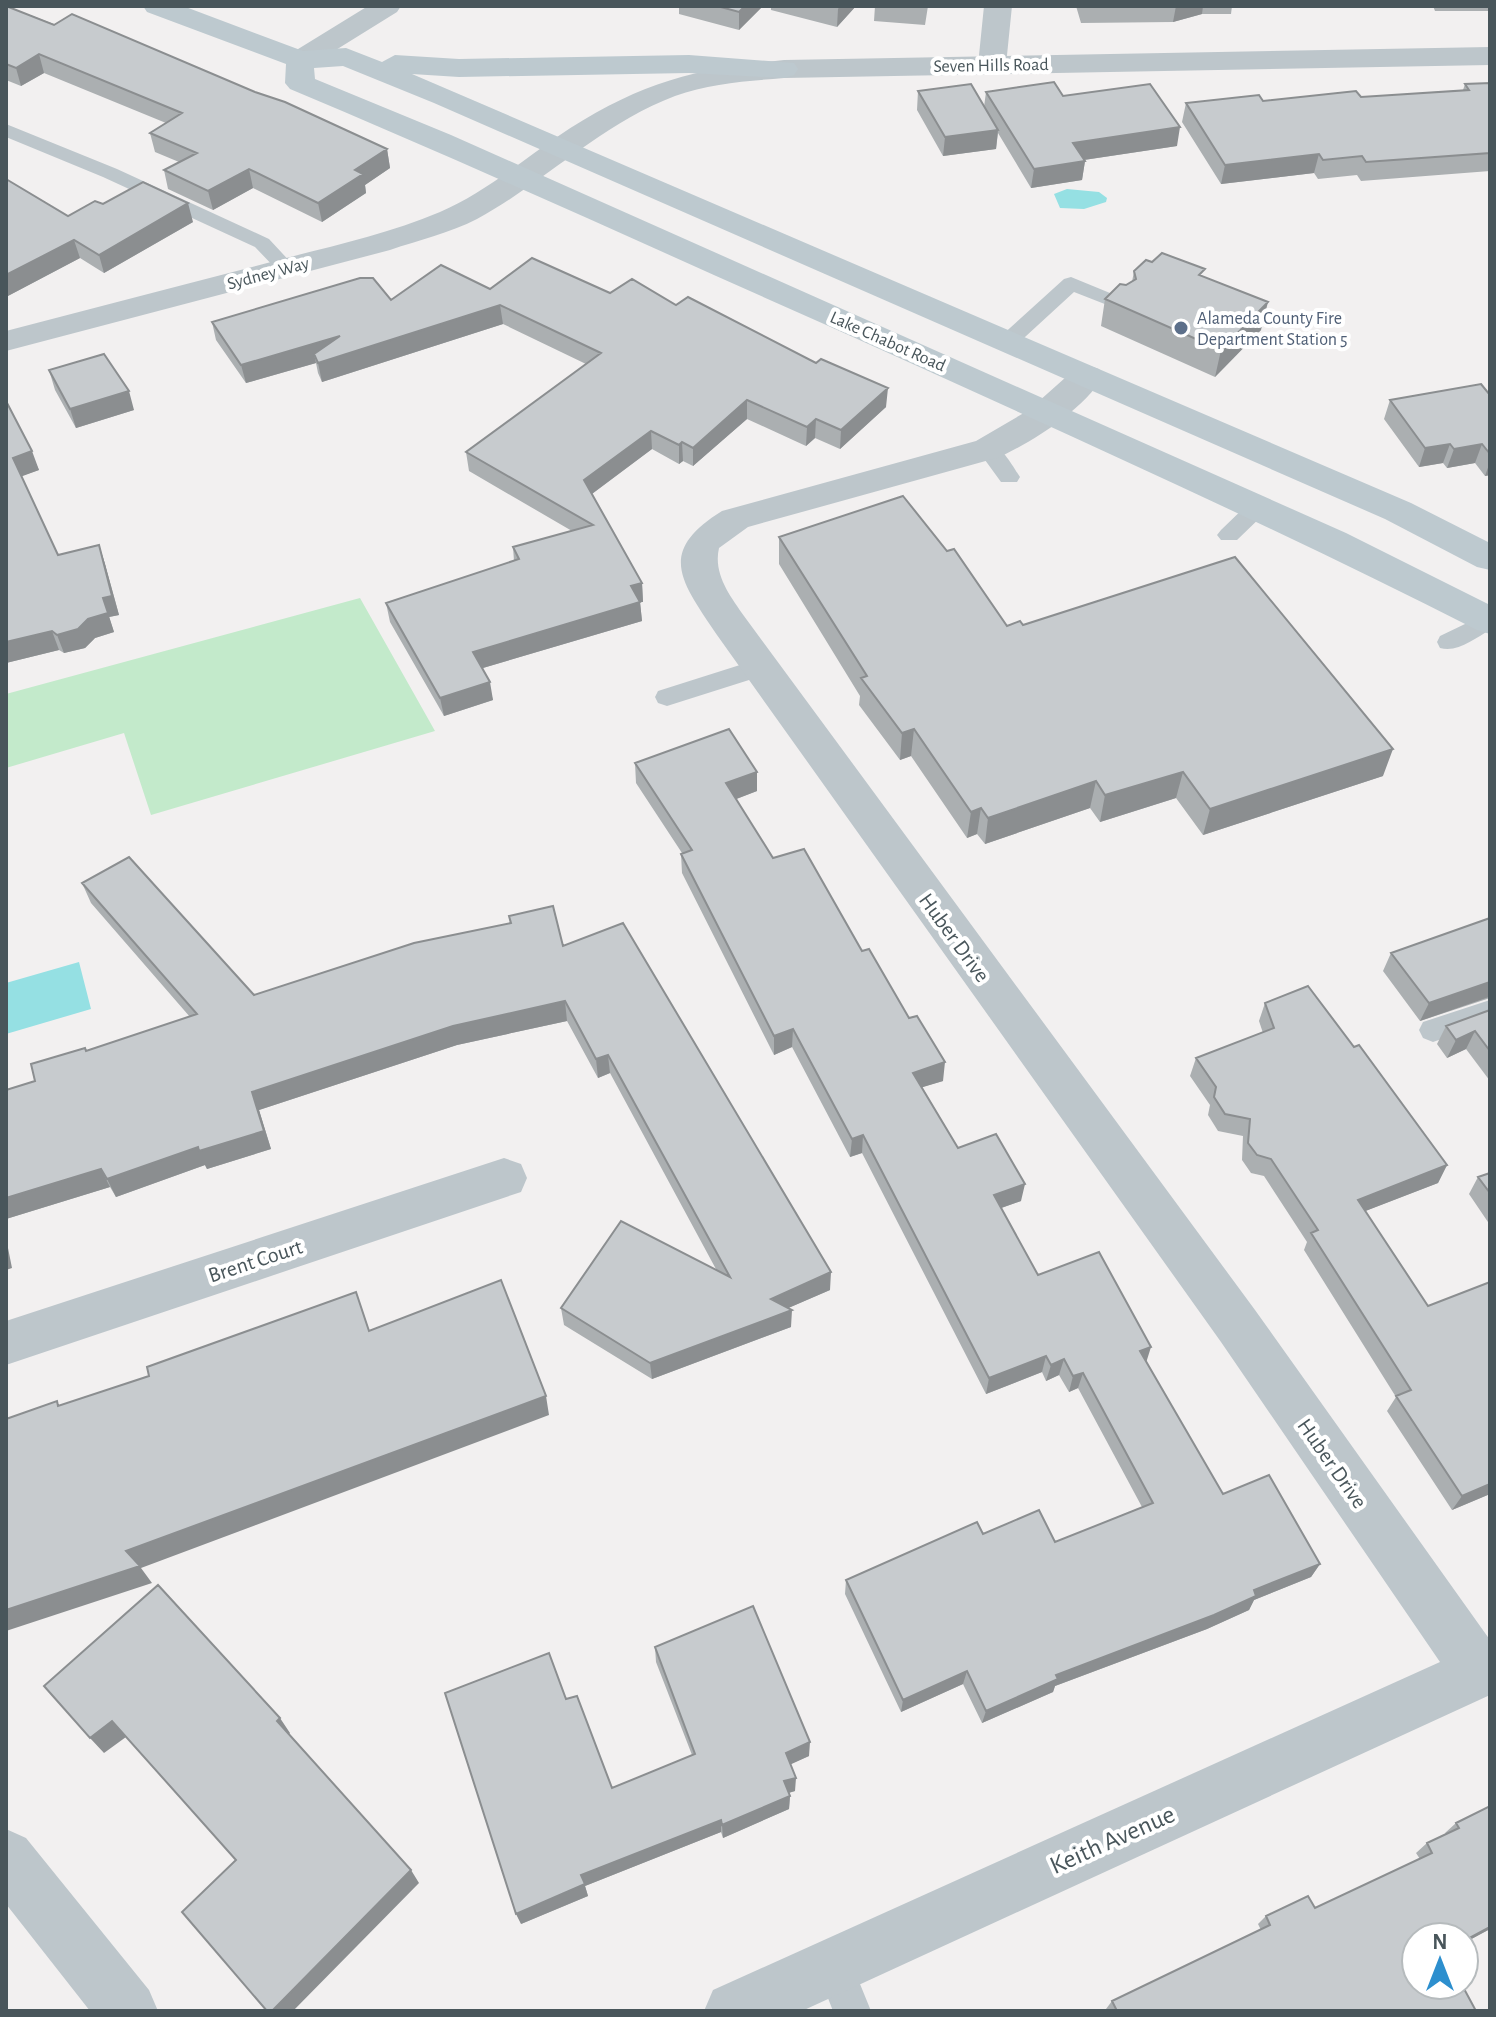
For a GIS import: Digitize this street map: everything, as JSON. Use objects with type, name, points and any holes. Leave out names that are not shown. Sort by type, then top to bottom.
[{"type":"main road","points":[[157,6],[300,60],[346,57],[429,68],[689,64],[784,69]]},
{"type":"main road","points":[[346,57],[1398,511],[1490,558]]},
{"type":"main road","name":"Lake Chabot Road","points":[[300,60],[300,83],[1051,413],[1258,507],[1490,620]]},
{"type":"street","points":[[300,60],[387,6]]},
{"type":"street","points":[[992,65],[998,6]]},
{"type":"street","name":"Seven Hills Road","points":[[520,178],[600,124],[662,91],[715,76],[784,69],[1490,56]]},
{"type":"street","name":"Sydney Way","points":[[6,341],[379,243],[473,209],[520,178]]},
{"type":"street","name":"Huber Drive","points":[[1087,376],[1051,413],[1023,433],[998,463],[735,519],[712,533],[699,549],[698,566],[706,588],[762,667],[1485,1670]]},
{"type":"street","name":"Brent Court","points":[[6,1343],[504,1178]]},
{"type":"street","name":"Keith Avenue","points":[[734,2011],[843,1988],[1485,1670]]},
{"type":"street","points":[[6,1858],[128,2011]]},
{"type":"lane","points":[[6,130],[110,173],[262,243],[285,267]]},
{"type":"lane","points":[[1007,342],[1071,283],[1120,304]]},
{"type":"lane","points":[[1229,535],[1258,507]]},
{"type":"lane","points":[[1449,642],[1490,620]]},
{"type":"lane","points":[[667,697],[762,667]]},
{"type":"lane","points":[[1433,1030],[1490,1011]]},
{"type":"green space","points":[[360,598],[435,731],[151,815],[124,733],[6,768],[6,694]]},
{"type":"water","points":[[1067,189],[1099,192],[1107,198],[1106,202],[1084,209],[1060,208],[1054,194]]},
{"type":"water","points":[[79,962],[91,1009],[6,1034],[6,983]]},
{"type":"building","points":[[6,6],[54,25],[72,14],[285,102],[387,149],[355,170],[363,174],[318,203],[249,169],[208,191],[164,170],[197,153],[150,133],[182,113],[39,54],[16,68],[6,64]]},
{"type":"building","points":[[717,6],[745,6],[739,12]]},
{"type":"building","points":[[1054,82],[1063,96],[1150,84],[1180,127],[1073,143],[1085,161],[1034,169],[986,92]]},
{"type":"building","points":[[1490,83],[1490,153],[1366,162],[1362,156],[1323,160],[1319,154],[1225,165],[1186,103],[1259,95],[1263,101],[1356,91],[1361,97],[1469,90],[1465,84]]},
{"type":"building","points":[[971,84],[998,130],[945,137],[918,91]]},
{"type":"building","points":[[6,179],[68,216],[95,201],[103,204],[143,182],[188,203],[99,255],[74,240],[6,275]]},
{"type":"building","points":[[1162,253],[1205,269],[1199,275],[1268,302],[1221,350],[1105,299],[1120,284],[1126,285],[1136,279],[1134,271],[1146,260],[1152,262]]},
{"type":"building","points":[[532,258],[610,293],[632,279],[676,305],[688,297],[816,363],[821,359],[888,388],[841,430],[816,419],[807,427],[747,400],[693,448],[682,442],[679,445],[651,431],[584,480],[642,583],[631,586],[640,602],[473,652],[490,682],[440,698],[386,603],[519,559],[513,547],[593,525],[466,452],[601,353],[500,305],[318,363],[314,354],[340,336],[241,365],[212,322],[360,278],[373,278],[391,300],[441,265],[490,289]]},
{"type":"building","points":[[104,354],[129,391],[70,409],[49,370]]},
{"type":"building","points":[[1481,384],[1490,395],[1490,454],[1482,444],[1454,449],[1450,444],[1425,448],[1390,400]]},
{"type":"building","points":[[6,401],[32,451],[13,458],[58,555],[99,545],[112,596],[103,598],[108,613],[88,619],[78,629],[57,635],[52,631],[6,642]]},
{"type":"building","points":[[903,496],[947,551],[954,549],[1007,626],[1020,621],[1023,625],[1235,557],[1393,749],[1210,809],[1183,772],[1105,795],[1096,781],[988,818],[981,808],[971,812],[914,729],[902,733],[861,678],[867,676],[779,537]]},
{"type":"building","points":[[729,729],[757,772],[726,783],[773,858],[804,849],[862,951],[869,949],[909,1018],[917,1016],[945,1062],[913,1073],[958,1148],[996,1134],[1025,1184],[994,1195],[1038,1275],[1099,1252],[1151,1347],[1140,1351],[1223,1494],[1269,1475],[1320,1564],[1254,1590],[1256,1596],[1214,1615],[1056,1675],[1058,1679],[986,1711],[967,1671],[903,1700],[846,1580],[977,1522],[983,1534],[1039,1510],[1055,1542],[1153,1503],[1083,1373],[1073,1376],[1064,1359],[1051,1365],[1046,1356],[989,1378],[863,1135],[852,1139],[793,1029],[774,1036],[681,854],[692,850],[635,763]]},
{"type":"building","points":[[129,857],[254,995],[414,943],[511,923],[509,916],[553,906],[563,946],[623,923],[831,1272],[771,1299],[792,1310],[650,1363],[561,1308],[621,1221],[730,1277],[608,1055],[596,1059],[565,1001],[453,1026],[252,1092],[264,1131],[199,1151],[198,1147],[107,1179],[101,1169],[6,1198],[6,1090],[35,1081],[31,1064],[85,1048],[86,1051],[197,1014],[82,883]]},
{"type":"building","points":[[1490,918],[1490,982],[1429,1003],[1391,953]]},
{"type":"building","points":[[1308,986],[1354,1047],[1359,1045],[1447,1165],[1358,1200],[1428,1306],[1490,1282],[1490,1484],[1462,1496],[1396,1396],[1411,1390],[1311,1233],[1318,1230],[1271,1159],[1257,1155],[1248,1143],[1250,1119],[1225,1114],[1214,1097],[1216,1087],[1196,1058],[1274,1028],[1265,1003]]},
{"type":"building","points":[[1490,1010],[1490,1051],[1475,1031],[1456,1040],[1446,1026]]},
{"type":"building","points":[[1490,1173],[1490,1193],[1478,1177]]},
{"type":"building","points":[[501,1280],[546,1396],[126,1551],[140,1566],[6,1610],[6,1419],[57,1401],[58,1406],[149,1376],[147,1367],[356,1292],[369,1331]]},
{"type":"building","points":[[158,1585],[280,1718],[277,1721],[411,1870],[272,2011],[267,2011],[182,1912],[236,1860],[112,1721],[90,1738],[44,1686]]},
{"type":"building","points":[[753,1606],[810,1742],[786,1753],[796,1778],[784,1781],[790,1796],[722,1825],[721,1820],[581,1875],[585,1884],[516,1914],[445,1693],[549,1653],[566,1699],[577,1696],[612,1788],[695,1754],[655,1647]]},
{"type":"building","points":[[1490,1806],[1490,1927],[1480,1932],[1480,1921],[1400,1921],[1400,2001],[1471,2001],[1476,2011],[1117,2011],[1112,2001],[1270,1925],[1266,1916],[1308,1896],[1315,1908],[1432,1853],[1427,1843],[1459,1828],[1456,1823]]},
{"type":"place","name":"Alameda County Fire Department Station 5","points":[[1181,328]]}]
